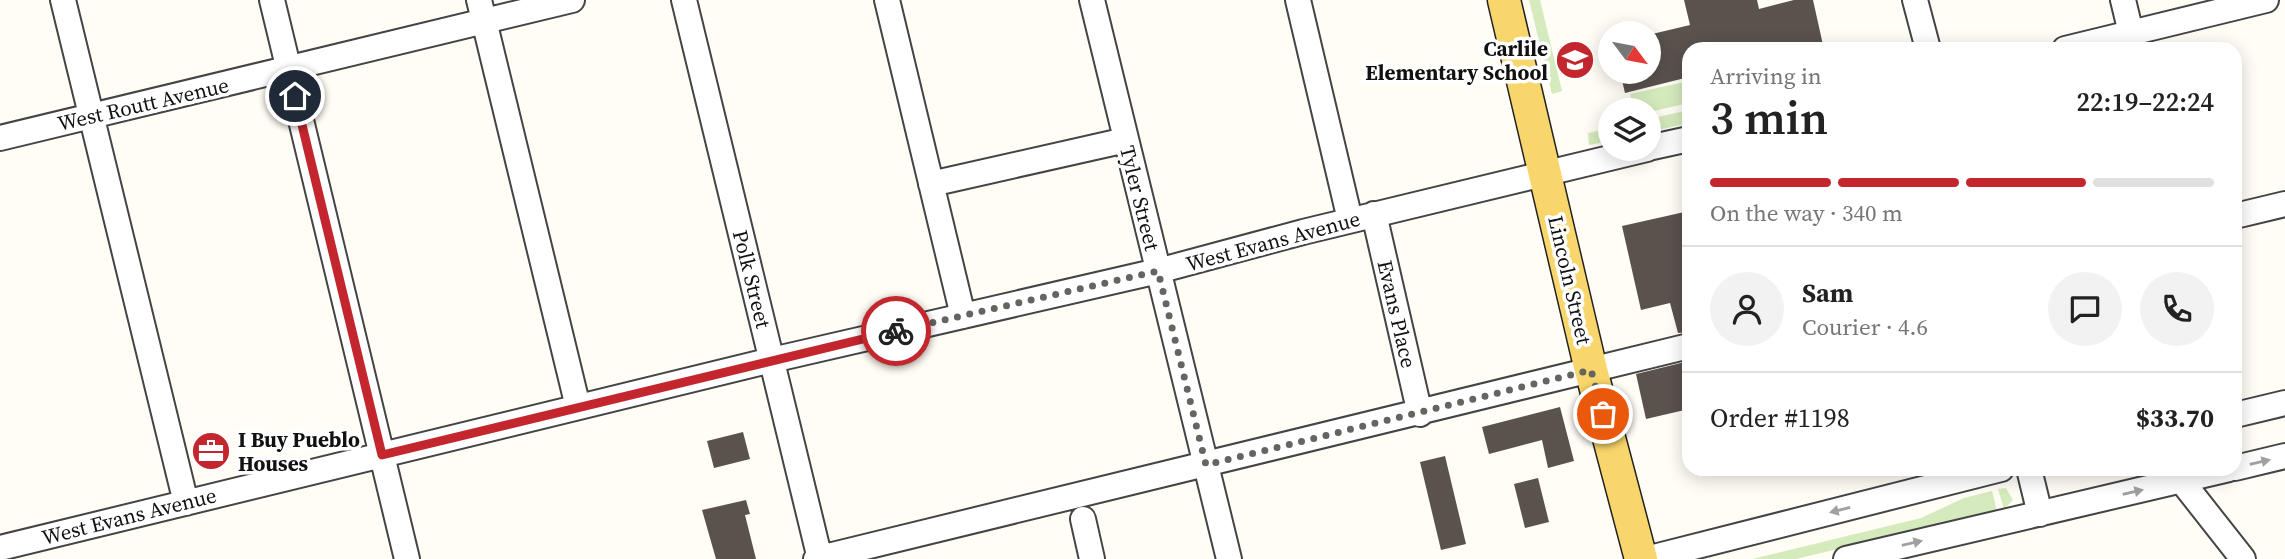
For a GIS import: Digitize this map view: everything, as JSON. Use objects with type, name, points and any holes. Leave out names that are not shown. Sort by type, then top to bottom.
[{"type":"main road","name":"Lincoln Street","points":[[1504,0],[1591,370],[1641,559]]},
{"type":"street","points":[[64,0],[186,503]]},
{"type":"street","points":[[272,0],[407,559]]},
{"type":"street","name":"West Routt Avenue","points":[[0,138],[289,70],[481,11],[572,0]]},
{"type":"street","name":"Polk Street","points":[[684,0],[818,559]]},
{"type":"street","points":[[887,0],[963,316]]},
{"type":"street","name":"Tyler Street","points":[[1091,0],[1229,559]]},
{"type":"street","name":"Evans Place","points":[[1298,0],[1420,414]]},
{"type":"street","points":[[1915,0],[1925,42]]},
{"type":"street","points":[[2123,0],[2131,33]]},
{"type":"street","points":[[2094,42],[2266,0]]},
{"type":"street","points":[[481,11],[579,407]]},
{"type":"street","points":[[931,184],[1126,140]]},
{"type":"street","name":"West Evans Avenue","points":[[1661,145],[1682,141]]},
{"type":"street","name":"West Evans Avenue","points":[[0,548],[772,360],[1158,271],[1362,217],[1598,160]]},
{"type":"street","points":[[2242,214],[2285,204]]},
{"type":"street","points":[[818,559],[1420,414],[1682,348]]},
{"type":"street","points":[[2242,413],[2285,403]]},
{"type":"street","points":[[2242,466],[2285,456]]},
{"type":"street","points":[[1646,559],[1973,476]]},
{"type":"street","points":[[2031,476],[2040,514]]},
{"type":"street","points":[[1846,559],[2040,514],[2173,476]]},
{"type":"street","points":[[2177,476],[2243,559]]},
{"type":"street","points":[[1083,519],[1092,559]]},
{"type":"green space","points":[[1529,0],[1540,0],[1562,91],[1552,94]]},
{"type":"green space","points":[[1682,83],[1682,105],[1661,109],[1661,98],[1631,98],[1630,94]]},
{"type":"green space","points":[[1682,112],[1682,125],[1661,129],[1661,116]]},
{"type":"green space","points":[[1598,131],[1598,143],[1589,145],[1588,133]]},
{"type":"green space","points":[[2006,488],[2013,500],[2004,509],[1998,489]]},
{"type":"green space","points":[[1992,491],[1997,511],[1796,559],[1752,559],[1921,518],[1964,498]]},
{"type":"building","points":[[1684,0],[1757,0],[1759,9],[1794,0],[1813,0],[1822,42],[1682,42],[1682,79],[1661,84],[1661,32],[1690,25]]},
{"type":"building","points":[[1623,84],[1661,84],[1625,93]]},
{"type":"building","points":[[1682,213],[1682,333],[1678,333],[1670,303],[1641,310],[1622,226]]},
{"type":"building","points":[[1682,363],[1682,411],[1646,419],[1636,374]]},
{"type":"building","points":[[1560,407],[1574,461],[1548,468],[1542,440],[1489,454],[1482,427]]},
{"type":"building","points":[[743,432],[750,459],[714,468],[707,441]]},
{"type":"building","points":[[1445,456],[1466,544],[1441,550],[1420,462]]},
{"type":"building","points":[[1538,478],[1549,522],[1525,528],[1514,484]]},
{"type":"building","points":[[746,500],[750,514],[745,515],[756,559],[716,559],[702,510]]},
{"type":"way so far","points":[[896,331],[1158,271],[1206,465],[1591,370],[1603,414]]},
{"type":"place","name":"Carlile Elementary School","points":[[1575,60]]},
{"type":"place","name":"I Buy Pueblo Houses","points":[[211,451]]},
{"type":"route","points":[[295,96],[382,455],[896,331]]}]
